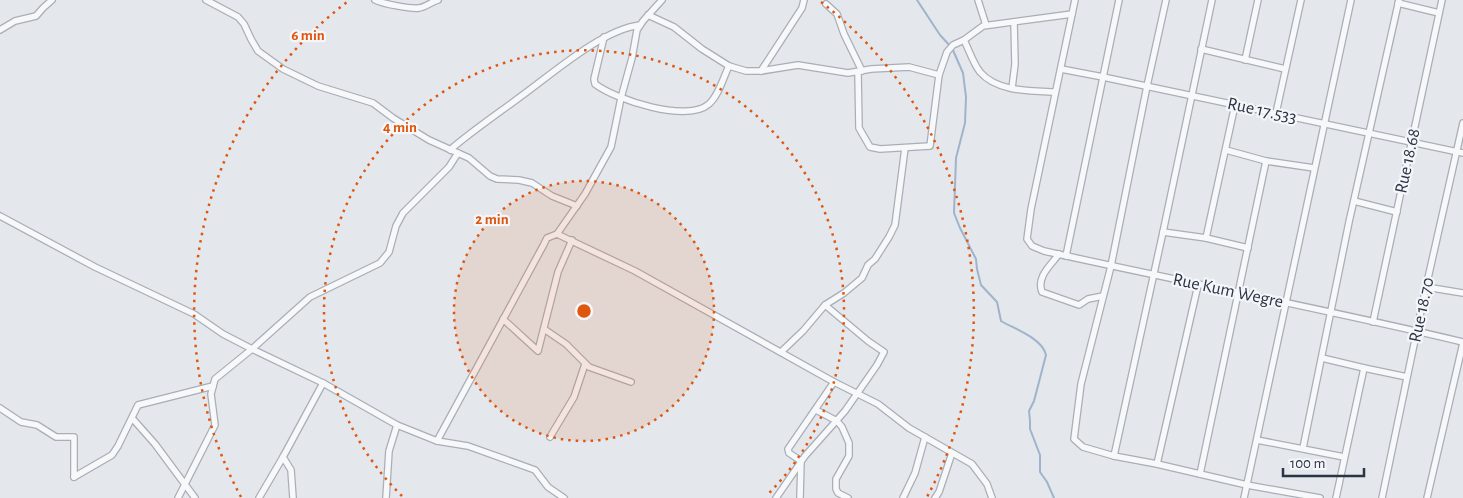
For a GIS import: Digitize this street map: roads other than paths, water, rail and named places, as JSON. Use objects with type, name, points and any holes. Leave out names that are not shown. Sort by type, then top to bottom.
[{"type":"street","points":[[0,30],[15,21],[36,16],[52,0]]},
{"type":"street","points":[[206,0],[238,17],[244,24],[258,50],[283,69],[318,86],[373,103],[410,129],[468,158],[490,176],[532,183],[552,196],[577,206]]},
{"type":"street","points":[[376,0],[385,4],[413,8],[438,0]]},
{"type":"street","points":[[437,441],[547,238],[557,234],[577,206],[611,147],[636,36],[640,25],[662,0]]},
{"type":"street","points":[[761,71],[802,8],[804,0]]},
{"type":"street","points":[[978,0],[986,25]]},
{"type":"street","points":[[964,40],[980,72],[992,81],[1012,88],[1029,91],[1055,92],[1076,0]]},
{"type":"street","points":[[1066,256],[1119,0]]},
{"type":"street","points":[[1166,0],[1146,86],[1111,266],[1081,384],[1074,439],[1083,447],[1114,456],[1247,485],[1320,498]]},
{"type":"street","points":[[1114,456],[1212,0]]},
{"type":"street","points":[[1245,60],[1258,0]]},
{"type":"street","points":[[1276,113],[1300,0]]},
{"type":"street","points":[[1244,498],[1351,0]]},
{"type":"street","name":"Rue 18.68","points":[[1373,322],[1442,0]]},
{"type":"street","points":[[1302,448],[1398,2],[1440,13]]},
{"type":"street","points":[[826,4],[837,14],[860,72],[859,128],[867,144],[874,148],[930,146],[940,75],[946,52],[953,45],[986,25],[1072,14]]},
{"type":"street","points":[[648,15],[674,27],[728,66],[746,71],[761,71],[798,65],[848,73],[910,66],[940,75]]},
{"type":"street","points":[[1012,88],[1015,64],[1014,22]]},
{"type":"street","points":[[450,150],[501,109],[604,37],[628,27],[640,25]]},
{"type":"street","points":[[604,37],[594,82],[599,87],[621,98],[654,108],[680,111],[703,108],[712,100],[728,66]]},
{"type":"street","points":[[1201,49],[1286,69]]},
{"type":"street","name":"Rue 17.533","points":[[1061,70],[1191,95],[1463,153]]},
{"type":"street","name":"Rue Kum Wegre","points":[[1055,92],[1031,209],[1028,233],[1029,243],[1037,249],[1153,275],[1238,291],[1463,342]]},
{"type":"street","points":[[1206,238],[1235,105]]},
{"type":"street","name":"Rue 18.70","points":[[1382,498],[1426,287],[1463,123]]},
{"type":"street","points":[[781,352],[803,331],[825,305],[844,293],[862,278],[868,265],[875,259],[892,231],[898,210],[905,148]]},
{"type":"street","points":[[1226,150],[1266,160],[1314,168]]},
{"type":"street","points":[[178,498],[215,425],[211,394],[217,377],[252,350],[310,297],[380,263],[389,252],[396,226],[403,213],[449,167],[458,154]]},
{"type":"street","points":[[1200,474],[1266,160]]},
{"type":"street","points":[[1354,201],[1397,212]]},
{"type":"street","points":[[1,218],[112,276],[194,314],[223,334],[252,350],[323,382],[397,425],[437,441],[468,446],[535,470],[548,487],[564,498]]},
{"type":"street","points":[[1163,232],[1206,238],[1248,248]]},
{"type":"street","points":[[557,234],[634,271],[834,382],[878,404],[909,428],[965,459],[978,471],[987,484],[992,498]]},
{"type":"street","points":[[502,319],[538,351],[562,259],[572,240]]},
{"type":"street","points":[[1059,254],[1043,275],[1040,282],[1042,292],[1079,305],[1091,298],[1103,296]]},
{"type":"street","points":[[1157,464],[1198,284]]},
{"type":"street","points":[[1426,287],[1463,293]]},
{"type":"street","points":[[776,498],[801,461],[837,421],[877,365],[884,352],[825,305]]},
{"type":"street","points":[[544,329],[566,344],[586,364],[594,369],[631,382]]},
{"type":"street","points":[[1427,498],[1463,342]]},
{"type":"street","points":[[1322,358],[1407,377]]},
{"type":"street","points":[[550,437],[574,397],[586,364]]},
{"type":"street","points":[[1336,498],[1364,368]]},
{"type":"street","points":[[259,498],[323,382]]},
{"type":"street","points":[[801,461],[788,450],[834,382]]},
{"type":"street","points":[[0,408],[21,422],[37,425],[56,437],[74,437],[74,477],[112,454],[138,405],[213,386]]},
{"type":"street","points":[[816,410],[837,421],[846,433],[850,450],[849,456],[838,475],[836,489],[838,493],[848,498]]},
{"type":"street","points":[[132,418],[155,444],[195,498]]},
{"type":"street","points":[[386,498],[389,451],[397,425]]},
{"type":"street","points":[[903,498],[915,473],[925,437]]},
{"type":"street","points":[[1257,440],[1344,456]]},
{"type":"street","points":[[935,498],[939,492],[952,453]]},
{"type":"street","points":[[283,457],[291,470],[293,498]]},
{"type":"street","points":[[800,498],[801,461]]},
{"type":"waterway","points":[[917,0],[940,35],[952,48],[963,73],[966,97],[965,123],[956,158],[954,213],[976,259],[981,285],[997,302],[1001,321],[1034,339],[1044,349],[1046,355],[1034,401],[1029,411],[1030,429],[1040,455],[1040,472],[1054,498]]}]
